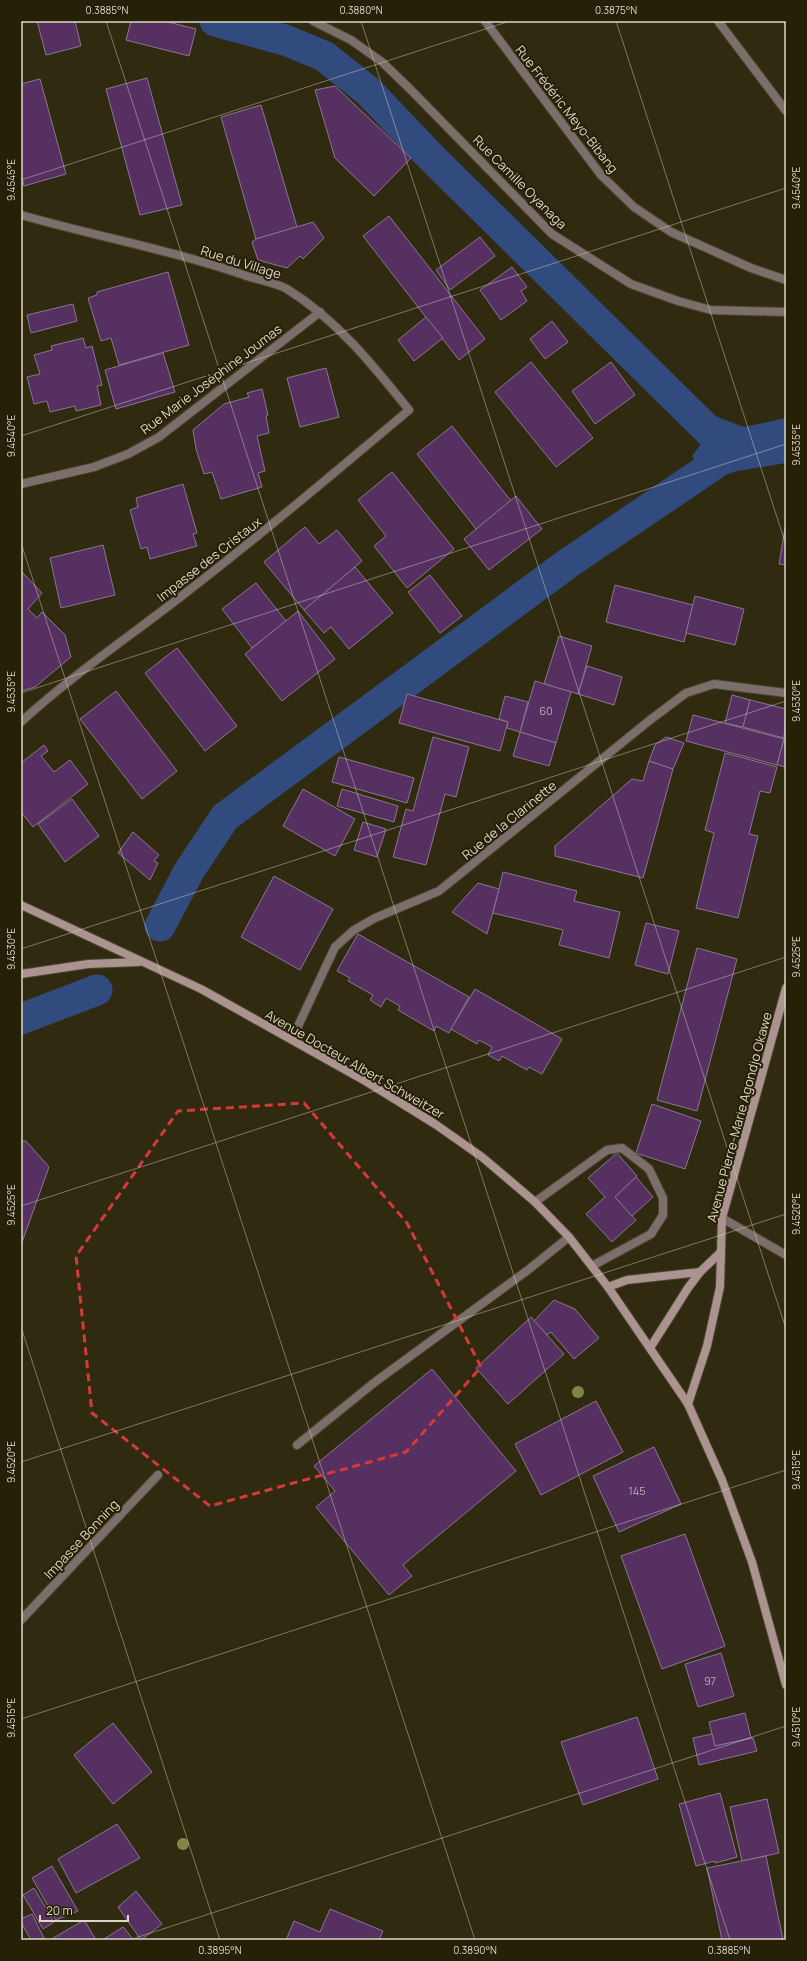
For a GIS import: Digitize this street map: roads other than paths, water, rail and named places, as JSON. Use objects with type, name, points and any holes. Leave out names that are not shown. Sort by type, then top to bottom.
[{"type":"main road","name":"Avenue Docteur Albert Schweitzer","points":[[21,905],[140,962],[201,989],[292,1039],[435,1124],[482,1157],[535,1202],[569,1237],[608,1287],[688,1404],[722,1480],[752,1562],[786,1685]]},
{"type":"main road","points":[[21,974],[88,964],[140,962]]},
{"type":"main road","name":"Avenue Pierre-Marie Agondjo Okawe","points":[[688,1404],[707,1346],[720,1287],[722,1218],[786,988]]},
{"type":"main road","points":[[650,1348],[700,1272],[721,1252]]},
{"type":"main road","points":[[608,1287],[627,1280],[700,1272]]},
{"type":"street","name":"Rue Camille Oyanaga","points":[[313,21],[351,40],[382,62],[552,234],[631,284],[678,301],[711,310],[786,312]]},
{"type":"street","name":"Rue Frédéric Meyo-Bibang","points":[[485,21],[602,175],[634,207],[671,232],[751,268],[786,280]]},
{"type":"street","points":[[718,21],[786,111]]},
{"type":"street","name":"Rue du Village","points":[[21,215],[225,269],[286,288],[320,312],[369,359],[409,410]]},
{"type":"street","name":"Rue Marie Joséphine Joumas","points":[[21,484],[94,467],[128,454],[159,436],[320,312]]},
{"type":"street","name":"Impasse des Cristaux","points":[[21,721],[318,488],[409,410]]},
{"type":"street","name":"Rue de la Clarinette","points":[[292,1039],[335,947],[354,930],[375,918],[439,891],[650,720],[686,693],[714,684],[786,693]]},
{"type":"street","points":[[535,1202],[607,1150],[622,1148],[649,1169],[663,1198],[663,1215],[651,1234],[592,1266]]},
{"type":"street","points":[[722,1218],[786,1255]]},
{"type":"street","points":[[297,1445],[375,1382],[528,1270],[569,1237]]},
{"type":"street","name":"Impasse Bonning","points":[[21,1620],[158,1474]]},
{"type":"water","points":[[704,412],[744,427],[786,418],[786,463],[737,471],[710,480],[692,456],[701,444],[688,429]]},
{"type":"waterway","points":[[215,21],[285,40],[324,56],[368,91],[431,157],[727,449]]},
{"type":"waterway","points":[[160,926],[189,871],[225,817],[567,564],[731,453],[786,443]]},
{"type":"waterway","points":[[21,1019],[97,990]]}]
